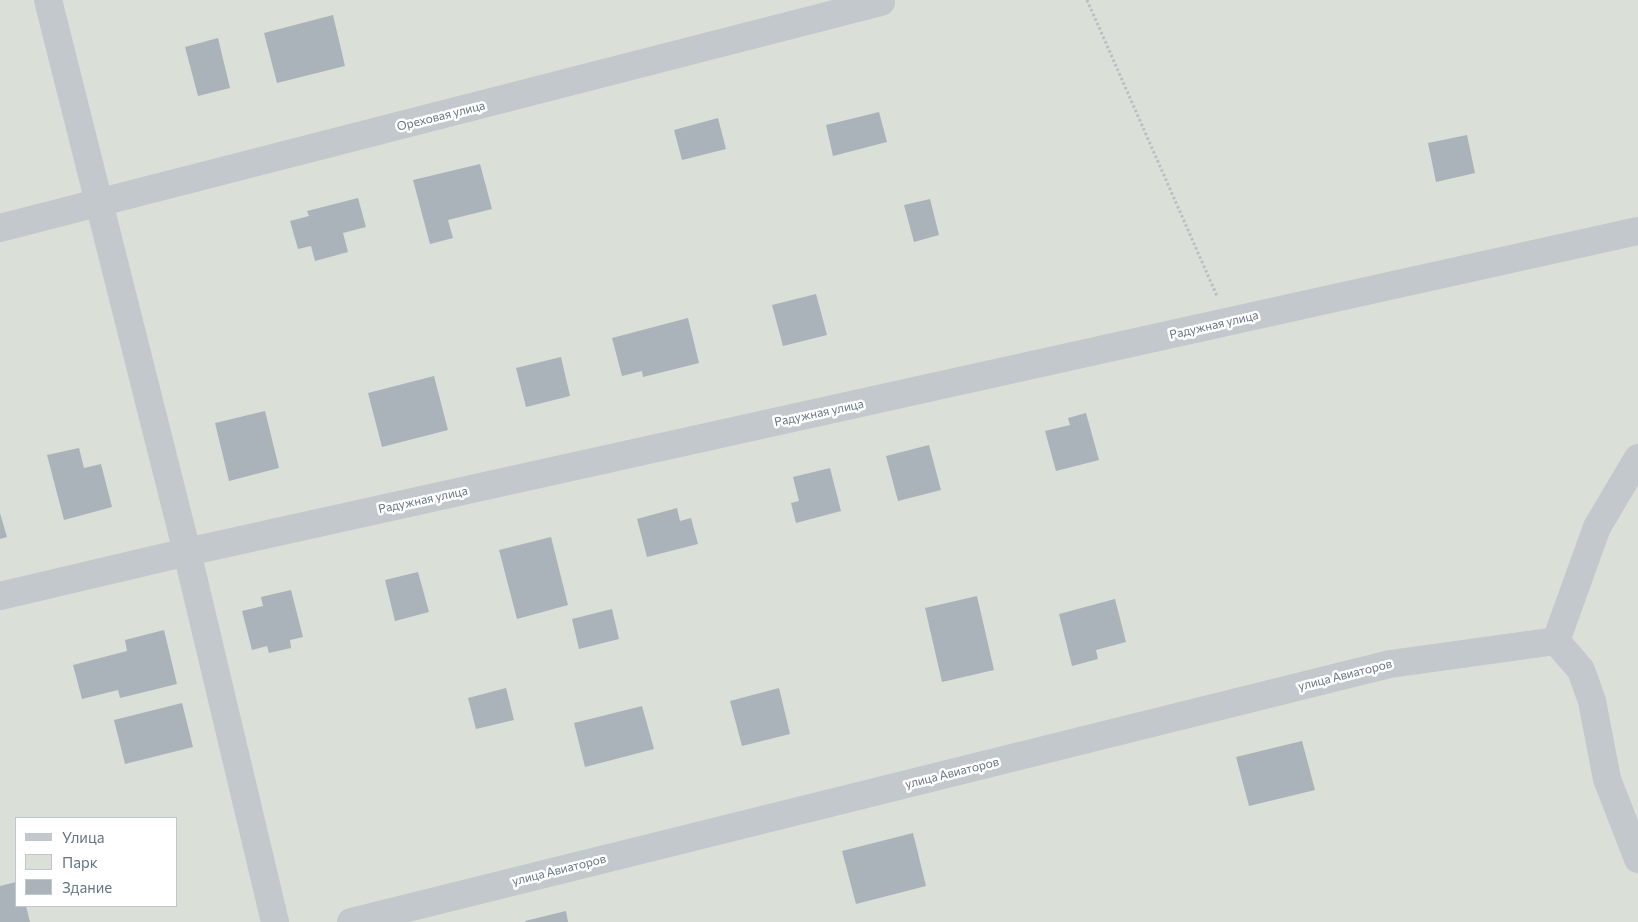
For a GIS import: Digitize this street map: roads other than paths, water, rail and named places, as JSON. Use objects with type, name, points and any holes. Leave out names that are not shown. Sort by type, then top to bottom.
[{"type":"street","points":[[48,0],[187,552],[276,922]]},
{"type":"street","name":"Ореховая улица","points":[[0,228],[881,2]]},
{"type":"street","name":"Радужная улица","points":[[0,596],[187,552],[1638,231]]},
{"type":"street","points":[[1638,458],[1597,527],[1556,641],[1581,670],[1592,701],[1607,779],[1638,859]]},
{"type":"street","name":"улица Авиаторов","points":[[351,922],[1390,664],[1556,641]]}]
